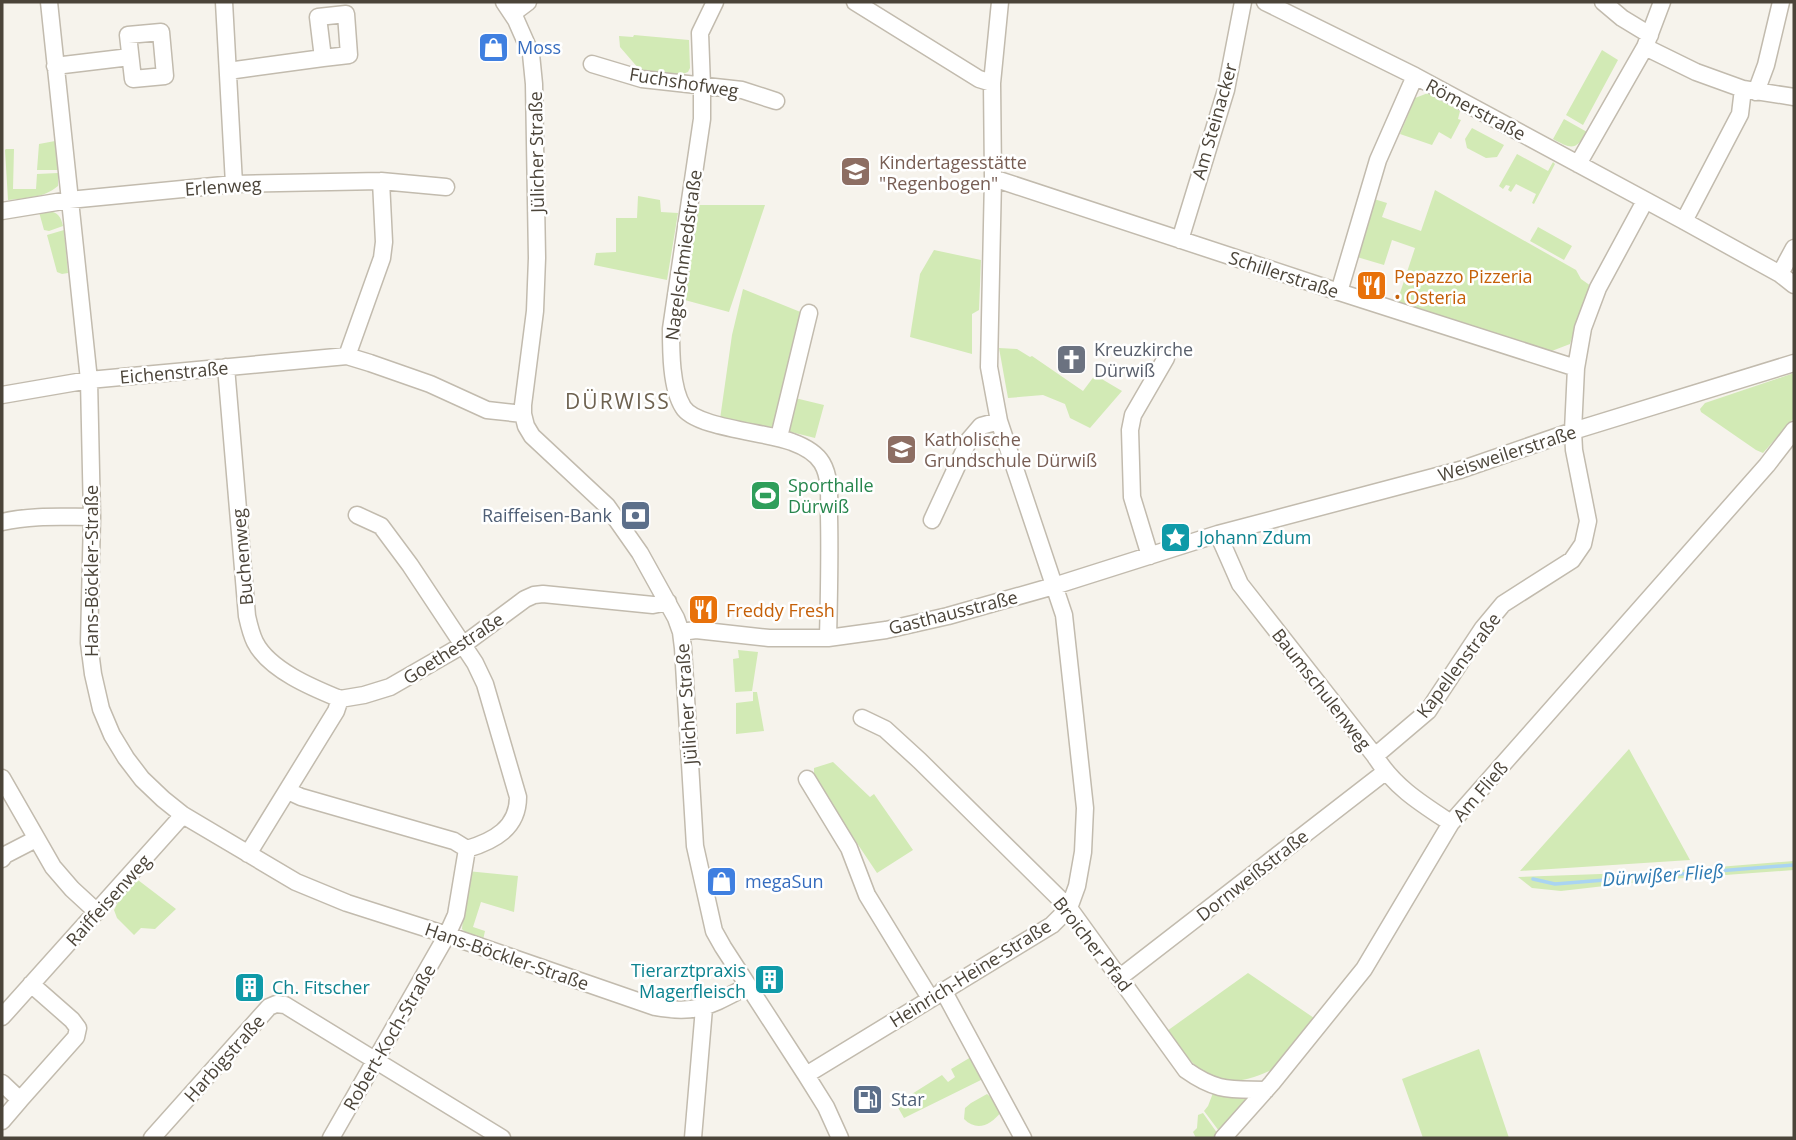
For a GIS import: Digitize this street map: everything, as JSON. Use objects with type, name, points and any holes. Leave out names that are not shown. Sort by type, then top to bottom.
[{"type":"street","name":"Hans-Böckler-Straße","points":[[49,2],[89,380],[92,517],[89,643],[102,709],[112,735],[126,758],[142,779],[183,815],[296,882],[347,903],[655,1007],[675,1011],[704,1009],[748,986]]},
{"type":"street","points":[[224,2],[234,184]]},
{"type":"street","points":[[508,8],[528,2]]},
{"type":"street","name":"Nagelschmiedstraße","points":[[715,2],[700,33],[702,119],[671,329],[671,358],[677,395],[686,412],[700,420],[779,437],[812,452],[822,463],[827,478],[830,542],[828,638]]},
{"type":"street","points":[[855,2],[979,79],[992,83]]},
{"type":"street","name":"Heinrich-Heine-Straße","points":[[806,1075],[1052,925],[1069,908],[1077,886],[1083,852],[1085,808],[1063,615],[999,421],[989,367],[992,83],[1000,2]]},
{"type":"street","name":"Am Steinacker","points":[[1180,240],[1226,90],[1243,2]]},
{"type":"street","name":"Römerstraße","points":[[1265,2],[1415,76],[1684,220],[1780,274],[1794,285]]},
{"type":"street","points":[[1603,2],[1647,41],[1696,72],[1749,90],[1794,97]]},
{"type":"street","points":[[1578,164],[1647,41],[1662,2]]},
{"type":"street","points":[[1684,220],[1740,114],[1749,90],[1766,65],[1781,2]]},
{"type":"street","name":"Jülicher Straße","points":[[508,8],[531,54],[534,84],[537,258],[523,414],[526,426],[541,445],[613,513],[640,553],[676,618],[681,632],[695,846],[715,931],[826,1107],[840,1138]]},
{"type":"street","points":[[55,66],[130,57]]},
{"type":"street","points":[[228,71],[323,58]]},
{"type":"street","name":"Fuchshofweg","points":[[592,64],[642,79],[742,90],[776,101]]},
{"type":"street","points":[[1339,292],[1378,160],[1415,76]]},
{"type":"street","name":"Schillerstraße","points":[[993,178],[1576,368]]},
{"type":"street","points":[[347,356],[382,258],[382,181]]},
{"type":"street","name":"Erlenweg","points":[[2,211],[69,200],[234,184],[382,181],[446,187]]},
{"type":"street","name":"Kapellenstraße","points":[[1375,756],[1428,712],[1483,628],[1503,604],[1572,560],[1583,544],[1588,521],[1573,450],[1573,431],[1576,368],[1583,328],[1598,288],[1645,201]]},
{"type":"street","points":[[1780,274],[1794,248]]},
{"type":"street","points":[[779,437],[809,313]]},
{"type":"street","name":"Eichenstraße","points":[[2,395],[89,380],[347,356],[430,384],[487,410],[523,414]]},
{"type":"street","points":[[1150,556],[1132,497],[1130,430],[1133,415],[1166,358]]},
{"type":"street","name":"Weisweilerstraße","points":[[1218,534],[1460,470],[1573,431],[1794,363]]},
{"type":"street","name":"Buchenweg","points":[[226,367],[250,630],[256,644],[276,666],[316,689],[340,699]]},
{"type":"street","points":[[932,520],[969,440],[981,426],[999,421]]},
{"type":"street","name":"Am Fließ","points":[[1223,1138],[1266,1090],[1364,969],[1451,823],[1767,465],[1794,430]]},
{"type":"street","points":[[288,791],[454,841],[467,849],[495,837],[505,829],[518,810],[518,797],[485,684],[475,663],[381,526],[357,515]]},
{"type":"street","points":[[2,522],[34,517],[92,517]]},
{"type":"street","name":"Gasthausstraße","points":[[681,632],[696,630],[769,638],[828,638],[886,630],[948,616],[1054,586],[1218,534]]},
{"type":"street","name":"Baumschulenweg","points":[[1218,534],[1240,584],[1385,772],[1410,797],[1451,823]]},
{"type":"street","name":"Goethestraße","points":[[340,699],[390,687],[463,645],[534,595],[653,605],[668,602]]},
{"type":"street","points":[[248,854],[336,711],[340,699]]},
{"type":"street","name":"Broicher Pfad","points":[[862,718],[885,729],[920,761],[1069,908],[1186,1070],[1219,1088],[1266,1090]]},
{"type":"street","name":"Dornweißstraße","points":[[1119,978],[1385,772]]},
{"type":"street","points":[[807,779],[849,848],[867,895],[936,994],[1023,1138]]},
{"type":"street","points":[[4,786],[53,867],[97,912]]},
{"type":"street","name":"Raiffeisenweg","points":[[2,1017],[183,815]]},
{"type":"street","points":[[2,859],[36,839]]},
{"type":"street","points":[[447,935],[456,915],[467,849]]},
{"type":"street","name":"Robert-Koch-Straße","points":[[331,1138],[447,935]]},
{"type":"street","points":[[2,1121],[76,1037],[78,1028],[31,984]]},
{"type":"street","name":"Harbigstraße","points":[[152,1138],[269,1007],[276,1004],[285,1005],[376,1060]]},
{"type":"street","points":[[693,1138],[704,1009]]},
{"type":"street","points":[[376,1060],[502,1138]]},
{"type":"street","points":[[2,1083],[20,1100]]},
{"type":"green space","points":[[619,36],[689,40],[688,72],[677,76],[639,69],[620,47]]},
{"type":"green space","points":[[1602,50],[1618,60],[1583,125],[1566,115]]},
{"type":"green space","points":[[1428,93],[1460,111],[1458,119],[1461,120],[1451,139],[1439,132],[1432,145],[1400,134],[1415,98]]},
{"type":"green space","points":[[1564,119],[1587,132],[1580,143],[1569,146],[1553,139]]},
{"type":"green space","points":[[1472,128],[1504,145],[1497,157],[1486,158],[1467,148],[1465,139]]},
{"type":"green space","points":[[55,141],[58,170],[37,170],[39,144]]},
{"type":"green space","points":[[6,149],[14,149],[13,189],[36,189],[37,174],[58,173],[58,186],[41,195],[8,200]]},
{"type":"green space","points":[[1517,154],[1548,171],[1553,162],[1555,164],[1534,204],[1532,203],[1536,194],[1516,184],[1511,192],[1508,190],[1510,186],[1506,185],[1503,189],[1499,186]]},
{"type":"green space","points":[[1435,190],[1576,270],[1581,279],[1591,286],[1570,344],[1544,354],[1396,305],[1415,248],[1392,240],[1384,265],[1357,257],[1374,199],[1387,203],[1382,217],[1421,231]]},
{"type":"green space","points":[[638,196],[660,200],[661,212],[678,213],[667,280],[594,265],[596,253],[616,252],[616,218],[637,218]]},
{"type":"green space","points":[[697,205],[765,205],[729,312],[681,299]]},
{"type":"green space","points":[[48,211],[58,216],[63,226],[44,230],[39,212]]},
{"type":"green space","points":[[1538,227],[1572,246],[1564,260],[1530,241]]},
{"type":"green space","points":[[64,230],[68,273],[62,274],[57,272],[47,235]]},
{"type":"green space","points":[[934,250],[981,260],[979,310],[972,314],[972,354],[910,337],[920,274]]},
{"type":"green space","points":[[743,289],[803,313],[772,431],[720,419],[732,335]]},
{"type":"green space","points":[[999,348],[1017,349],[1032,356],[1083,391],[1095,375],[1122,391],[1090,428],[1070,418],[1065,404],[1043,395],[1008,398]]},
{"type":"green space","points":[[1794,373],[1794,418],[1763,453],[1701,412],[1700,409],[1705,403]]},
{"type":"green space","points":[[795,398],[824,405],[815,438],[787,431]]},
{"type":"green space","points":[[738,650],[758,652],[752,691],[735,692],[733,659],[739,658]]},
{"type":"green space","points":[[753,692],[757,692],[764,731],[736,734],[736,703],[753,701]]},
{"type":"green space","points":[[1629,749],[1690,860],[1520,871]]},
{"type":"green space","points":[[833,762],[870,797],[874,794],[913,850],[877,873],[814,779],[814,768]]},
{"type":"green space","points":[[1794,861],[1794,870],[1657,880],[1561,891],[1532,888],[1518,877],[1656,872]]},
{"type":"green space","points":[[467,871],[518,876],[514,912],[481,902],[473,927],[485,931],[483,940],[468,935],[462,929]]},
{"type":"green space","points":[[138,880],[176,909],[155,929],[141,928],[134,935],[117,918],[114,910],[119,900]]},
{"type":"green space","points":[[1248,973],[1314,1018],[1287,1059],[1276,1068],[1239,1081],[1225,1081],[1203,1072],[1193,1064],[1167,1031]]},
{"type":"green space","points":[[1479,1049],[1509,1138],[1423,1138],[1402,1079]]},
{"type":"green space","points":[[971,1057],[983,1079],[904,1118],[896,1104],[942,1075],[948,1082],[955,1077],[951,1069]]},
{"type":"green space","points":[[1213,1093],[1246,1095],[1251,1098],[1222,1135],[1204,1111]]},
{"type":"green space","points":[[987,1094],[1001,1112],[984,1125],[969,1123],[964,1119],[965,1108]]},
{"type":"green space","points":[[1203,1113],[1220,1137],[1196,1138],[1193,1132],[1197,1128],[1198,1115]]},
{"type":"waterway","name":"Dürwißer Fließ","points":[[1533,879],[1555,884],[1794,865]]},
{"type":"place","name":"Moss","points":[[494,47]]},
{"type":"place","name":"Kindertagesstätte \"Regenbogen\"","points":[[856,172]]},
{"type":"place","name":"Pepazzo Pizzeria • Osteria","points":[[1371,286]]},
{"type":"place","name":"Kreuzkirche Dürwiß","points":[[1071,359]]},
{"type":"place","name":"Katholische Grundschule Dürwiß","points":[[901,449]]},
{"type":"place","name":"Sporthalle Dürwiß","points":[[765,495]]},
{"type":"place","name":"Raiffeisen-Bank","points":[[635,515]]},
{"type":"place","name":"Johann Zdum","points":[[1176,537]]},
{"type":"place","name":"Freddy Fresh","points":[[703,610]]},
{"type":"place","name":"megaSun","points":[[722,881]]},
{"type":"place","name":"Tierarztpraxis Magerfleisch","points":[[769,980]]},
{"type":"place","name":"Ch. Fitscher","points":[[249,987]]},
{"type":"place","name":"Star","points":[[868,1099]]},
{"type":"district","name":"DÜRWISS","points":[[618,401]]}]
